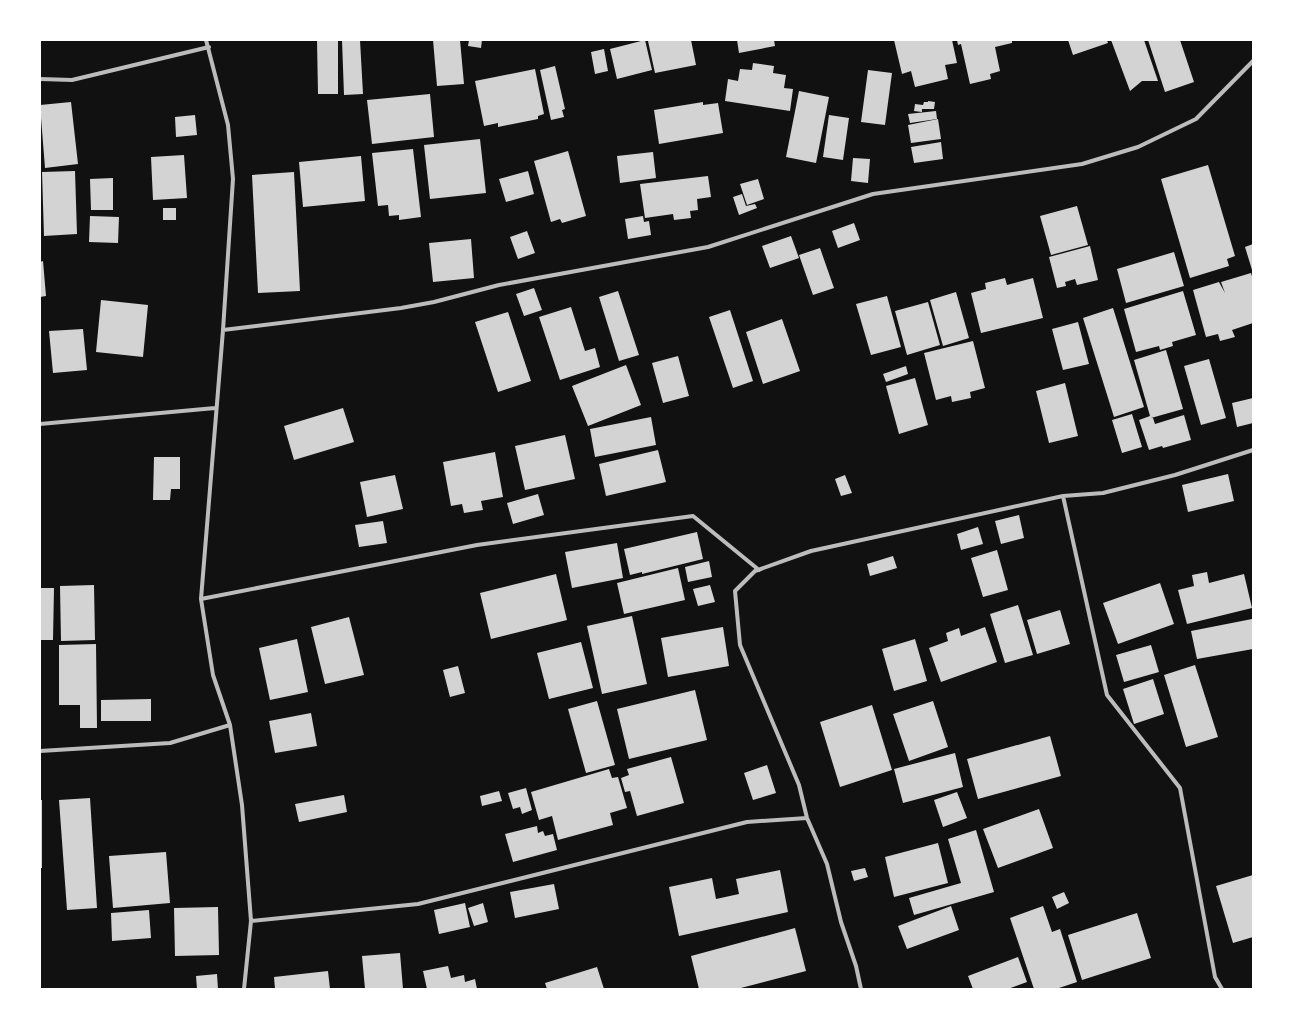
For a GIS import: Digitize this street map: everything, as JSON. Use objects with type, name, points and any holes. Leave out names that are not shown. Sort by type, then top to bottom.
[{"type":"street","points":[[206,40],[228,125],[233,179],[223,330],[215,408],[201,599],[213,675],[230,725],[242,805],[251,921],[244,989]]},
{"type":"street","points":[[40,79],[72,80],[208,47]]},
{"type":"street","points":[[223,330],[401,308],[434,302],[499,285],[708,247],[873,194],[1082,164],[1138,148],[1196,118],[1253,61]]},
{"type":"street","points":[[40,424],[215,408]]},
{"type":"street","points":[[861,989],[856,966],[841,922],[827,864],[807,818],[799,786],[752,677],[740,645],[735,591],[755,571],[811,551],[1063,496],[1103,493],[1175,474],[1253,450]]},
{"type":"street","points":[[1063,496],[1107,695],[1180,788],[1215,977],[1222,989]]},
{"type":"street","points":[[201,599],[477,545],[693,516],[759,570]]},
{"type":"street","points":[[40,751],[170,743],[230,725]]},
{"type":"street","points":[[251,921],[418,904],[748,822],[807,818]]},
{"type":"building","points":[[317,40],[338,40],[338,94],[318,94]]},
{"type":"building","points":[[342,40],[360,40],[363,94],[344,95]]},
{"type":"building","points":[[433,40],[460,40],[464,84],[437,86]]},
{"type":"building","points":[[469,40],[482,40],[481,48],[468,46]]},
{"type":"building","points":[[645,40],[652,70],[617,79],[610,49]]},
{"type":"building","points":[[691,40],[696,65],[655,73],[648,41]]},
{"type":"building","points":[[737,40],[774,40],[775,46],[739,53]]},
{"type":"building","points":[[894,40],[952,40],[957,63],[945,65],[948,79],[915,87],[911,71],[902,74]]},
{"type":"building","points":[[957,40],[1012,40],[1012,43],[995,47],[1000,71],[990,74],[991,79],[970,84],[961,44],[958,45]]},
{"type":"building","points":[[1068,40],[1107,40],[1108,43],[1073,55]]},
{"type":"building","points":[[1111,40],[1144,40],[1158,81],[1142,81],[1130,91]]},
{"type":"building","points":[[1148,40],[1180,40],[1194,82],[1165,92]]},
{"type":"building","points":[[604,49],[608,71],[595,74],[591,52]]},
{"type":"building","points":[[753,63],[774,66],[773,73],[786,75],[784,88],[793,89],[790,111],[725,101],[728,79],[738,81],[740,69],[752,70]]},
{"type":"building","points":[[555,66],[565,109],[562,110],[564,117],[551,120],[540,70]]},
{"type":"building","points":[[535,69],[544,114],[538,116],[538,119],[498,127],[498,123],[484,126],[475,81]]},
{"type":"building","points":[[868,70],[892,73],[885,125],[861,122]]},
{"type":"building","points":[[799,91],[829,97],[816,163],[786,157]]},
{"type":"building","points":[[430,94],[434,137],[372,144],[367,100]]},
{"type":"building","points":[[71,102],[78,164],[45,168],[40,105]]},
{"type":"building","points":[[703,102],[703,105],[718,103],[723,133],[659,144],[654,110]]},
{"type":"building","points":[[924,102],[935,102],[934,109],[922,109],[922,112],[914,111],[915,104],[923,105]]},
{"type":"building","points":[[936,111],[937,119],[910,123],[908,114]]},
{"type":"building","points":[[195,115],[197,135],[176,137],[175,117]]},
{"type":"building","points":[[829,115],[849,118],[843,160],[823,157]]},
{"type":"building","points":[[938,119],[941,139],[911,143],[908,125]]},
{"type":"building","points":[[480,139],[486,193],[430,199],[424,145]]},
{"type":"building","points":[[941,142],[943,159],[914,163],[911,147]]},
{"type":"building","points":[[413,149],[421,217],[399,220],[399,215],[389,216],[388,205],[378,206],[372,153]]},
{"type":"building","points":[[568,151],[586,216],[562,223],[560,219],[551,222],[534,161]]},
{"type":"building","points":[[653,152],[656,178],[620,183],[617,156]]},
{"type":"building","points":[[184,155],[187,198],[153,200],[151,157]]},
{"type":"building","points":[[361,156],[365,201],[303,207],[299,162]]},
{"type":"building","points":[[853,158],[870,159],[868,183],[851,181]]},
{"type":"building","points":[[1208,165],[1235,256],[1227,259],[1229,266],[1190,278],[1161,179]]},
{"type":"building","points":[[75,171],[77,234],[44,236],[42,172]]},
{"type":"building","points":[[528,171],[534,194],[506,202],[499,179]]},
{"type":"building","points":[[294,172],[300,291],[258,293],[252,175]]},
{"type":"building","points":[[708,176],[711,197],[697,199],[698,210],[690,211],[691,218],[674,220],[673,214],[645,218],[640,184]]},
{"type":"building","points":[[113,178],[113,210],[91,210],[90,179]]},
{"type":"building","points":[[758,179],[764,199],[747,205],[740,184]]},
{"type":"building","points":[[742,194],[746,206],[755,204],[757,208],[739,215],[733,197]]},
{"type":"building","points":[[1077,206],[1088,245],[1051,255],[1040,216]]},
{"type":"building","points":[[163,208],[176,208],[176,220],[163,220]]},
{"type":"building","points":[[90,216],[119,217],[118,243],[89,242]]},
{"type":"building","points":[[643,216],[644,222],[649,221],[651,235],[628,239],[625,219]]},
{"type":"building","points":[[854,223],[860,240],[838,248],[832,231]]},
{"type":"building","points":[[527,231],[535,253],[518,259],[510,237]]},
{"type":"building","points":[[791,236],[799,258],[770,268],[762,246]]},
{"type":"building","points":[[471,239],[474,278],[433,282],[429,243]]},
{"type":"building","points":[[1253,244],[1253,273],[1245,247]]},
{"type":"building","points":[[1090,246],[1098,280],[1077,285],[1075,279],[1065,282],[1066,286],[1057,288],[1049,257]]},
{"type":"building","points":[[820,248],[834,288],[813,295],[799,255]]},
{"type":"building","points":[[1174,252],[1184,286],[1126,303],[1117,269]]},
{"type":"building","points":[[43,261],[46,296],[40,297],[40,262]]},
{"type":"building","points":[[1251,273],[1253,280],[1253,323],[1232,330],[1235,337],[1220,341],[1218,334],[1206,337],[1193,290],[1219,282],[1225,293],[1221,282]]},
{"type":"building","points":[[1005,278],[1007,285],[1033,278],[1043,318],[981,333],[971,293],[986,289],[985,283]]},
{"type":"building","points":[[534,288],[542,310],[524,316],[516,294]]},
{"type":"building","points":[[618,291],[639,355],[619,361],[599,297]]},
{"type":"building","points":[[1183,291],[1196,335],[1172,342],[1173,346],[1160,350],[1159,346],[1136,352],[1124,309]]},
{"type":"building","points":[[956,292],[969,338],[943,346],[930,300]]},
{"type":"building","points":[[887,296],[901,347],[871,355],[856,304]]},
{"type":"building","points":[[101,300],[148,305],[143,357],[96,352]]},
{"type":"building","points":[[928,302],[940,345],[907,355],[895,311]]},
{"type":"building","points":[[571,307],[585,351],[595,348],[600,367],[560,380],[539,317]]},
{"type":"building","points":[[1113,308],[1144,407],[1114,417],[1083,318]]},
{"type":"building","points":[[730,310],[753,381],[733,388],[709,317]]},
{"type":"building","points":[[508,312],[531,381],[498,392],[475,322]]},
{"type":"building","points":[[782,319],[800,371],[763,384],[746,332]]},
{"type":"building","points":[[1078,322],[1089,364],[1063,370],[1052,329]]},
{"type":"building","points":[[83,329],[87,370],[53,373],[49,331]]},
{"type":"building","points":[[973,341],[985,388],[970,392],[971,398],[952,402],[951,396],[936,400],[924,353]]},
{"type":"building","points":[[1166,350],[1183,409],[1151,418],[1153,418],[1155,424],[1184,415],[1191,440],[1163,448],[1162,446],[1149,450],[1139,420],[1150,416],[1134,360]]},
{"type":"building","points":[[678,356],[689,396],[663,403],[652,363]]},
{"type":"building","points":[[1209,359],[1226,418],[1201,425],[1184,366]]},
{"type":"building","points":[[626,365],[641,405],[588,426],[572,386]]},
{"type":"building","points":[[906,366],[908,374],[886,382],[883,374]]},
{"type":"building","points":[[915,378],[928,425],[899,434],[886,386]]},
{"type":"building","points":[[1065,383],[1078,436],[1049,443],[1036,391]]},
{"type":"building","points":[[1253,398],[1253,423],[1237,427],[1232,403]]},
{"type":"building","points":[[343,408],[354,442],[294,460],[284,426]]},
{"type":"building","points":[[1132,414],[1142,447],[1122,453],[1112,420]]},
{"type":"building","points":[[651,417],[656,445],[595,457],[590,429]]},
{"type":"building","points":[[565,435],[575,479],[525,490],[515,446]]},
{"type":"building","points":[[658,450],[666,482],[606,496],[599,464]]},
{"type":"building","points":[[495,452],[503,497],[481,501],[483,510],[464,513],[462,504],[451,506],[443,462]]},
{"type":"building","points":[[154,457],[180,457],[180,489],[171,489],[170,500],[153,500]]},
{"type":"building","points":[[1228,474],[1234,501],[1188,512],[1182,485]]},
{"type":"building","points":[[395,475],[403,509],[367,517],[360,482]]},
{"type":"building","points":[[845,475],[852,493],[841,496],[835,479]]},
{"type":"building","points":[[538,494],[544,515],[513,524],[507,503]]},
{"type":"building","points":[[1019,515],[1024,538],[1001,544],[995,521]]},
{"type":"building","points":[[383,521],[387,543],[359,547],[355,525]]},
{"type":"building","points":[[978,527],[983,544],[961,550],[957,534]]},
{"type":"building","points":[[697,532],[703,559],[642,574],[642,572],[630,575],[624,549]]},
{"type":"building","points":[[617,543],[623,578],[572,588],[565,552]]},
{"type":"building","points":[[997,550],[1008,590],[983,597],[971,558]]},
{"type":"building","points":[[893,556],[897,568],[870,576],[867,564]]},
{"type":"building","points":[[709,561],[712,577],[688,582],[685,567]]},
{"type":"building","points":[[678,568],[685,600],[624,614],[617,583]]},
{"type":"building","points":[[1207,572],[1209,583],[1244,574],[1252,608],[1187,624],[1178,590],[1194,586],[1192,575]]},
{"type":"building","points":[[556,574],[567,620],[491,639],[480,593]]},
{"type":"building","points":[[1160,583],[1174,624],[1118,644],[1103,603]]},
{"type":"building","points":[[94,585],[95,640],[61,641],[60,586]]},
{"type":"building","points":[[710,585],[715,602],[698,606],[693,589]]},
{"type":"building","points":[[40,588],[54,588],[53,640],[40,640]]},
{"type":"building","points":[[1018,605],[1033,655],[1005,663],[990,614]]},
{"type":"building","points":[[1060,610],[1070,644],[1037,654],[1027,620]]},
{"type":"building","points":[[632,616],[647,684],[602,694],[587,626]]},
{"type":"building","points":[[349,617],[364,675],[325,684],[311,627]]},
{"type":"building","points":[[1252,619],[1253,649],[1197,659],[1191,631]]},
{"type":"building","points":[[723,627],[729,666],[668,677],[661,638]]},
{"type":"building","points":[[985,627],[997,662],[941,682],[929,648],[948,641],[946,633],[959,628],[961,636]]},
{"type":"building","points":[[297,639],[308,692],[270,700],[259,648]]},
{"type":"building","points":[[915,639],[927,681],[894,691],[882,649]]},
{"type":"building","points":[[581,642],[593,688],[549,699],[537,653]]},
{"type":"building","points":[[96,644],[97,728],[80,728],[80,705],[59,705],[59,645]]},
{"type":"building","points":[[1151,645],[1159,672],[1124,682],[1116,655]]},
{"type":"building","points":[[1195,665],[1218,737],[1186,747],[1164,675]]},
{"type":"building","points":[[458,666],[465,693],[450,697],[443,670]]},
{"type":"building","points":[[1153,679],[1164,714],[1134,724],[1123,689]]},
{"type":"building","points":[[695,690],[707,740],[629,759],[617,709]]},
{"type":"building","points":[[151,699],[151,721],[101,721],[101,700]]},
{"type":"building","points":[[597,701],[615,765],[586,773],[568,709]]},
{"type":"building","points":[[933,701],[948,747],[909,761],[893,714]]},
{"type":"building","points":[[872,705],[892,770],[840,787],[820,722]]},
{"type":"building","points":[[311,713],[317,746],[275,753],[269,721]]},
{"type":"building","points":[[1050,736],[1061,776],[978,799],[967,759]]},
{"type":"building","points":[[955,753],[963,787],[903,803],[894,769]]},
{"type":"building","points":[[671,757],[684,803],[637,816],[630,791],[625,792],[621,778],[629,775],[627,769]]},
{"type":"building","points":[[767,765],[776,793],[753,800],[744,773]]},
{"type":"building","points":[[609,769],[612,778],[618,777],[627,808],[610,813],[613,825],[558,840],[552,816],[539,820],[531,792]]},
{"type":"building","points":[[526,788],[532,810],[522,814],[520,807],[513,809],[508,793]]},
{"type":"building","points":[[499,791],[502,801],[482,806],[480,796]]},
{"type":"building","points":[[957,792],[967,818],[943,827],[934,800]]},
{"type":"building","points":[[344,795],[347,812],[299,822],[295,804]]},
{"type":"building","points":[[90,798],[97,908],[67,910],[59,800]]},
{"type":"building","points":[[40,800],[42,800],[42,868],[40,868]]},
{"type":"building","points":[[1039,809],[1053,848],[998,868],[983,829]]},
{"type":"building","points":[[537,826],[538,833],[543,831],[545,836],[553,834],[557,850],[513,862],[505,834]]},
{"type":"building","points":[[976,830],[994,892],[914,915],[909,898],[961,883],[948,839]]},
{"type":"building","points":[[938,843],[948,883],[894,897],[885,857]]},
{"type":"building","points":[[166,852],[170,903],[113,908],[109,856]]},
{"type":"building","points":[[865,868],[868,877],[854,881],[851,871]]},
{"type":"building","points":[[780,870],[788,912],[679,936],[669,887],[712,878],[716,899],[739,894],[736,879]]},
{"type":"building","points":[[1253,875],[1253,937],[1233,943],[1216,886]]},
{"type":"building","points":[[554,884],[559,909],[515,918],[510,892]]},
{"type":"building","points":[[1064,892],[1069,903],[1057,909],[1052,897]]},
{"type":"building","points":[[465,903],[470,927],[439,934],[434,910]]},
{"type":"building","points":[[483,903],[488,922],[474,926],[468,908]]},
{"type":"building","points":[[951,906],[959,930],[907,949],[898,926]]},
{"type":"building","points":[[1043,906],[1052,932],[1060,929],[1077,982],[1056,989],[1034,989],[1010,918]]},
{"type":"building","points":[[218,907],[219,955],[175,956],[174,908]]},
{"type":"building","points":[[149,910],[151,938],[112,941],[111,913]]},
{"type":"building","points":[[1137,913],[1151,958],[1082,980],[1068,935]]},
{"type":"building","points":[[795,928],[806,971],[737,989],[699,989],[691,956]]},
{"type":"building","points":[[400,953],[403,989],[365,989],[362,956]]},
{"type":"building","points":[[1018,957],[1027,982],[1008,989],[973,989],[968,976]]},
{"type":"building","points":[[448,966],[451,978],[464,975],[465,982],[475,979],[477,989],[427,989],[423,971]]},
{"type":"building","points":[[597,967],[604,989],[547,989],[545,983]]},
{"type":"building","points":[[328,971],[330,989],[275,989],[274,977]]},
{"type":"building","points":[[217,974],[218,989],[197,989],[196,976]]}]
